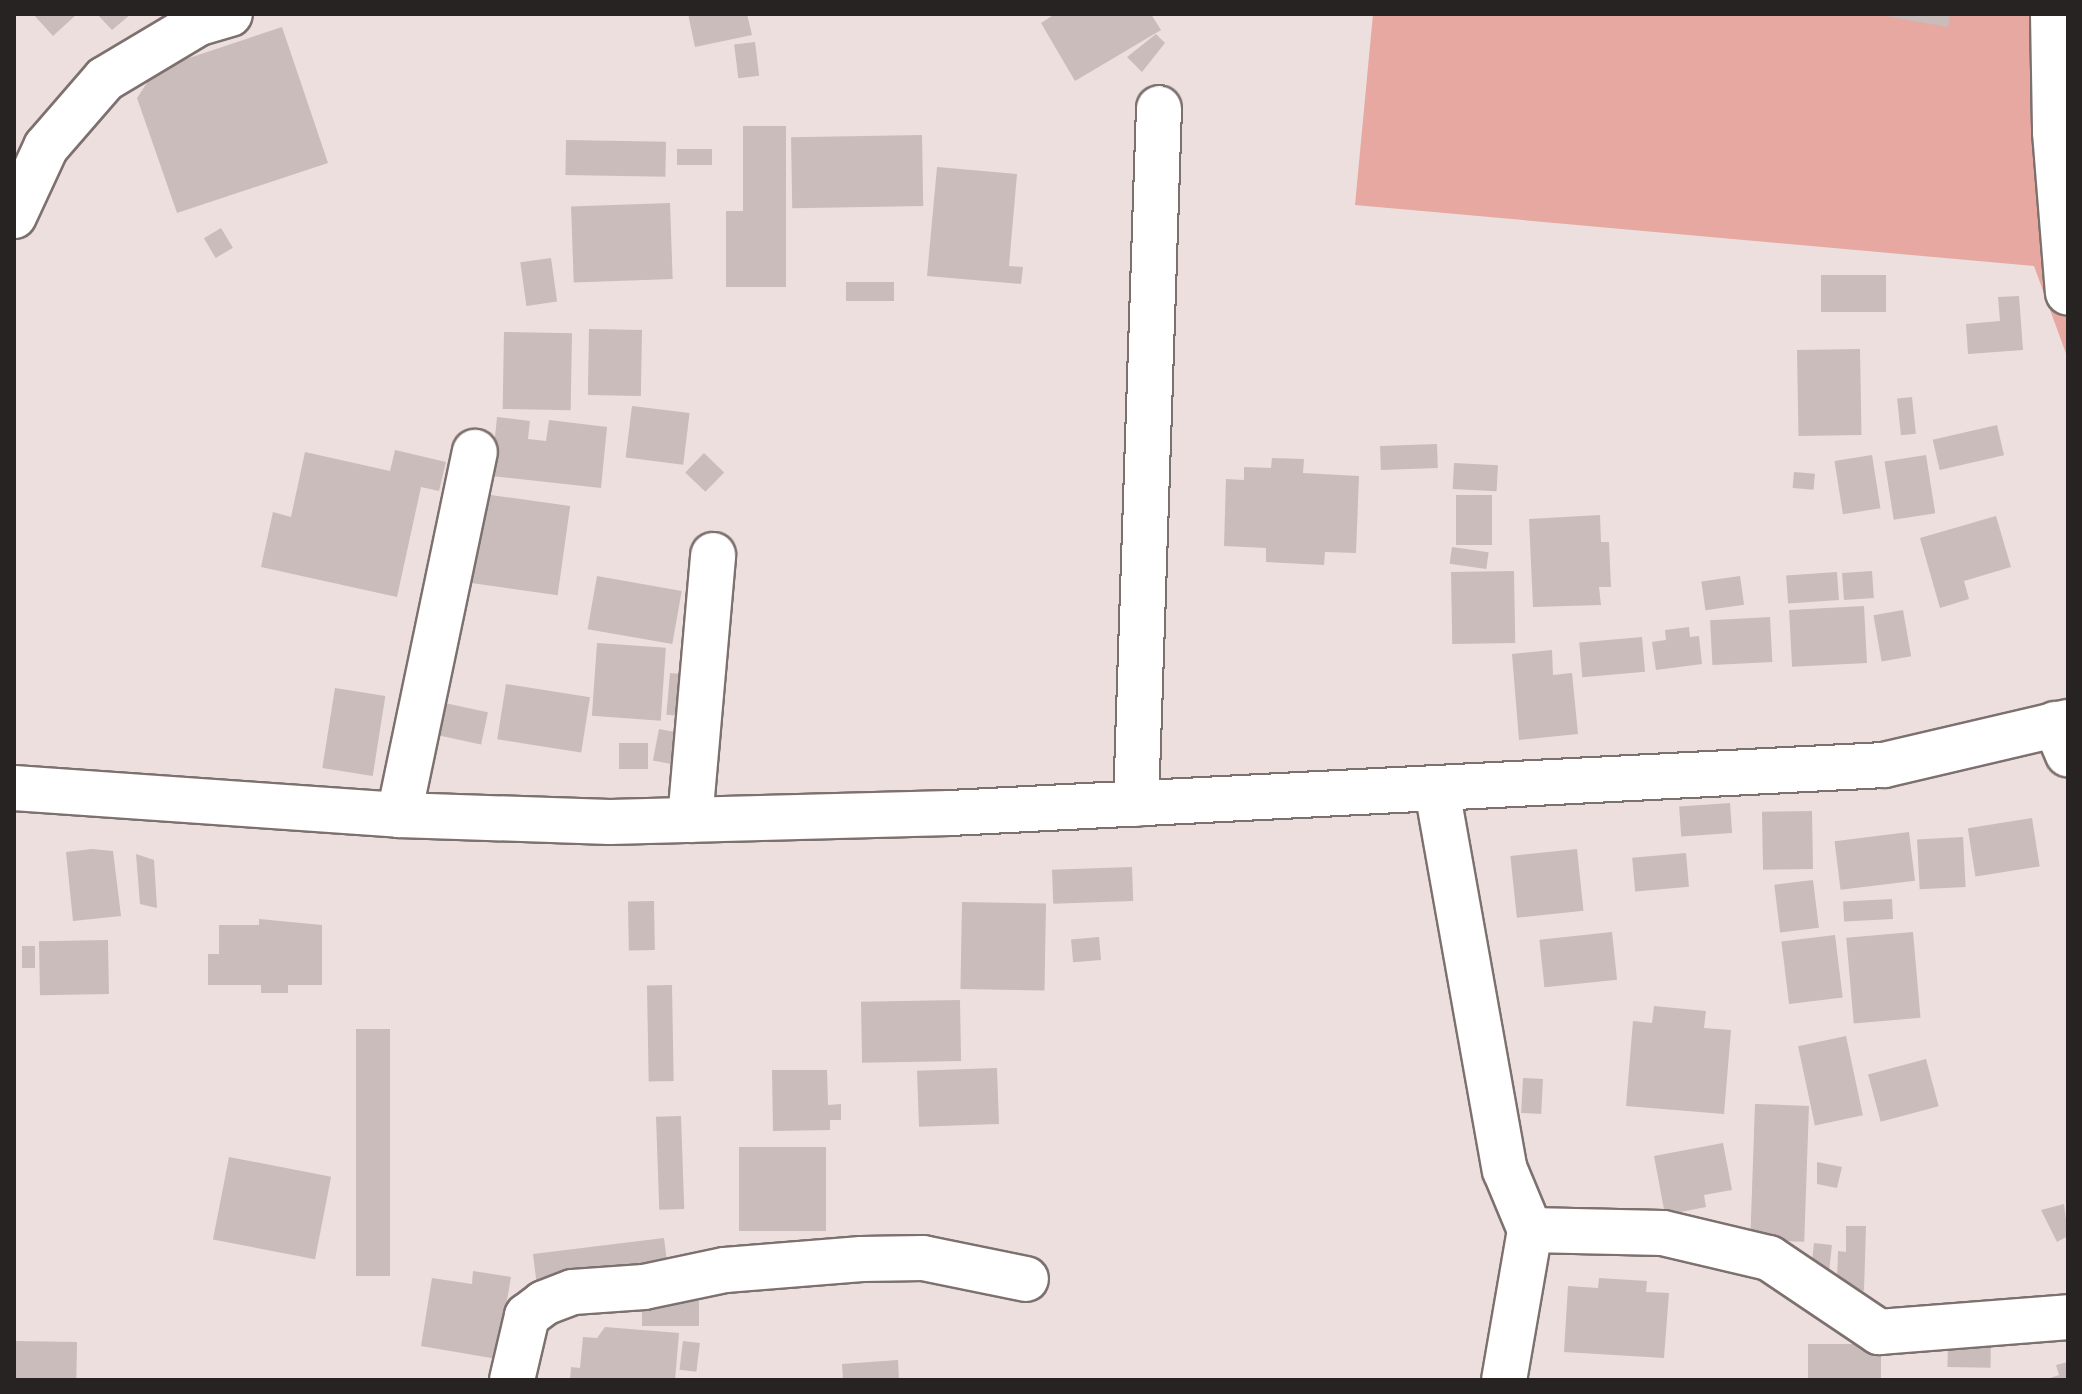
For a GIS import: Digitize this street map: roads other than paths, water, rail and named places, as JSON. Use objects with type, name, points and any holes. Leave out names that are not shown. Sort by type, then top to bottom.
[{"type":"street","points":[[14,216],[46,147],[105,79],[199,23],[230,14]]},
{"type":"street","points":[[2053,14],[2055,132],[2068,292]]},
{"type":"street","points":[[1136,804],[1159,108]]},
{"type":"street","points":[[399,815],[475,452]]},
{"type":"street","points":[[690,820],[713,555]]},
{"type":"street","points":[[14,788],[399,815],[690,820],[1136,804],[1884,765],[2064,733]]},
{"type":"street","points":[[1437,790],[1505,1170],[1530,1230],[1504,1380]]},
{"type":"street","points":[[1530,1230],[1663,1233],[1769,1258],[1879,1332],[2068,1317]]},
{"type":"street","points":[[512,1380],[527,1316],[573,1292],[644,1287],[725,1270],[862,1259],[923,1258],[1026,1279]]}]
